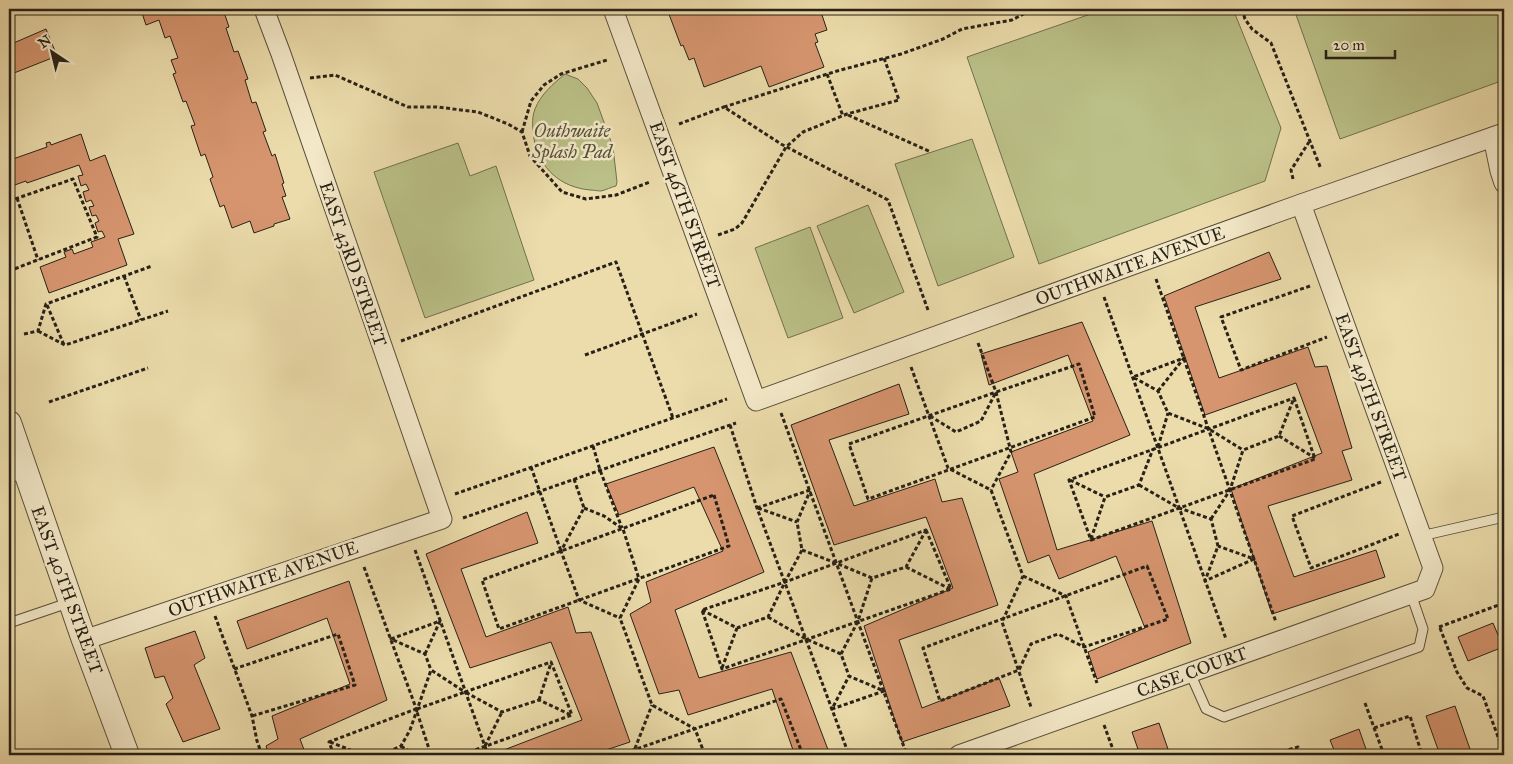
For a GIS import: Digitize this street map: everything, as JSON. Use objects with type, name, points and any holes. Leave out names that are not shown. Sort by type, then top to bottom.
[{"type":"street","name":"EAST 43RD STREET","points":[[264,9],[442,519]]},
{"type":"street","name":"EAST 46TH STREET","points":[[613,9],[756,401]]},
{"type":"street","name":"OUTHWAITE AVENUE","points":[[756,401],[1301,204],[1498,135]]},
{"type":"street","points":[[1498,135],[1504,183]]},
{"type":"street","name":"EAST 49TH STREET","points":[[1301,204],[1414,534],[1432,568],[1418,592]]},
{"type":"street","name":"EAST 40TH STREET","points":[[9,424],[17,475],[71,602],[127,755]]},
{"type":"street","name":"OUTHWAITE AVENUE","points":[[84,640],[442,519]]},
{"type":"street","name":"CASE COURT","points":[[959,755],[1418,592]]},
{"type":"lane","points":[[1414,534],[1504,516]]},
{"type":"lane","points":[[1190,673],[1206,709],[1224,717],[1419,648],[1423,629],[1418,592]]},
{"type":"lane","points":[[9,623],[71,602]]},
{"type":"path","points":[[680,124],[724,107],[943,39],[962,28],[1012,20],[1033,9]]},
{"type":"path","points":[[1242,9],[1245,19],[1252,29],[1272,43],[1321,169]]},
{"type":"path","points":[[718,235],[735,229],[742,223],[786,146],[803,132],[845,115],[899,100],[884,58]]},
{"type":"path","points":[[607,60],[561,74],[544,85],[531,101],[522,132],[530,156],[562,192],[586,199],[616,195],[650,182]]},
{"type":"path","points":[[827,74],[845,115],[931,152]]},
{"type":"path","points":[[306,78],[335,75],[408,107],[436,107],[478,112],[522,132]]},
{"type":"path","points":[[724,107],[786,146],[888,200],[928,310]]},
{"type":"path","points":[[1294,179],[1290,170],[1310,141]]},
{"type":"path","points":[[9,200],[73,179],[97,237],[9,271]]},
{"type":"path","points":[[17,198],[38,260]]},
{"type":"path","points":[[401,341],[616,262],[673,418]]},
{"type":"path","points":[[46,304],[152,266]]},
{"type":"path","points":[[124,276],[142,320]]},
{"type":"path","points":[[1155,276],[1279,630]]},
{"type":"path","points":[[1316,284],[1221,317],[1240,370],[1335,334]]},
{"type":"path","points":[[1103,294],[1228,647]]},
{"type":"path","points":[[38,331],[46,304]]},
{"type":"path","points":[[46,304],[65,345]]},
{"type":"path","points":[[24,334],[38,331],[65,345],[168,312]]},
{"type":"path","points":[[585,355],[697,314]]},
{"type":"path","points":[[977,341],[996,392],[1011,452],[991,490]]},
{"type":"path","points":[[1133,377],[1184,358]]},
{"type":"path","points":[[1158,391],[1184,358]]},
{"type":"path","points":[[1079,364],[1095,417],[868,499],[849,444],[996,392],[1079,364]]},
{"type":"path","points":[[911,366],[948,468],[991,490],[1023,576],[1066,596],[1100,691]]},
{"type":"path","points":[[49,402],[148,368]]},
{"type":"path","points":[[1133,377],[1158,391],[1168,413],[1158,447]]},
{"type":"path","points":[[930,416],[956,432],[982,421],[996,392]]},
{"type":"path","points":[[1069,480],[1294,398]]},
{"type":"path","points":[[1243,450],[1279,436],[1294,398]]},
{"type":"path","points":[[1294,398],[1315,459]]},
{"type":"path","points":[[454,494],[727,399]]},
{"type":"path","points":[[781,412],[907,755]]},
{"type":"path","points":[[1168,413],[1208,429],[1243,450]]},
{"type":"path","points":[[462,518],[736,423]]},
{"type":"path","points":[[730,425],[757,508],[849,755]]},
{"type":"path","points":[[1279,436],[1315,459]]},
{"type":"path","points":[[593,446],[639,579],[620,618]]},
{"type":"path","points":[[1069,480],[1105,497],[1139,485],[1153,449]]},
{"type":"path","points":[[1205,581],[1218,546],[1211,519],[1230,490],[1243,450]]},
{"type":"path","points":[[1091,540],[1315,459]]},
{"type":"path","points":[[531,467],[579,600],[620,618],[652,705],[695,729],[705,755]]},
{"type":"path","points":[[561,551],[584,508],[574,479]]},
{"type":"path","points":[[1069,480],[1091,540]]},
{"type":"path","points":[[1387,480],[1292,516],[1311,568],[1414,534]]},
{"type":"path","points":[[1139,485],[1179,508],[1211,519]]},
{"type":"path","points":[[757,508],[810,490]]},
{"type":"path","points":[[768,618],[784,582],[802,550],[797,522],[810,490]]},
{"type":"path","points":[[714,495],[729,546],[500,629],[482,580],[561,551],[714,495]]},
{"type":"path","points":[[1091,540],[1105,497]]},
{"type":"path","points":[[584,508],[604,516],[622,528]]},
{"type":"path","points":[[757,508],[797,522]]},
{"type":"path","points":[[702,610],[926,530]]},
{"type":"path","points":[[906,568],[926,530]]},
{"type":"path","points":[[926,530],[951,589]]},
{"type":"path","points":[[413,546],[487,755]]},
{"type":"path","points":[[1218,546],[1254,559]]},
{"type":"path","points":[[802,550],[872,578],[906,568],[951,589]]},
{"type":"path","points":[[1205,581],[1254,559]]},
{"type":"path","points":[[363,565],[431,755]]},
{"type":"path","points":[[1147,566],[1168,619],[1084,646],[1058,634],[1031,644],[1019,670],[940,701],[923,648],[1004,618],[1147,566]]},
{"type":"path","points":[[1023,576],[1002,622],[1034,715]]},
{"type":"path","points":[[841,654],[858,621],[872,578]]},
{"type":"path","points":[[722,669],[951,589]]},
{"type":"path","points":[[1504,603],[1439,627],[1457,672],[1468,688],[1483,696],[1504,753]]},
{"type":"path","points":[[212,609],[252,716],[262,755]]},
{"type":"path","points":[[702,610],[736,628],[768,618],[806,639],[841,654],[849,676],[884,691]]},
{"type":"path","points":[[702,610],[722,669]]},
{"type":"path","points":[[390,639],[440,621]]},
{"type":"path","points":[[440,621],[425,654],[431,670],[502,712]]},
{"type":"path","points":[[722,669],[736,628]]},
{"type":"path","points":[[234,668],[338,634],[355,685],[252,716]]},
{"type":"path","points":[[390,639],[425,654]]},
{"type":"path","points":[[329,742],[416,709],[552,662]]},
{"type":"path","points":[[539,700],[552,662]]},
{"type":"path","points":[[552,662],[572,715]]},
{"type":"path","points":[[382,755],[401,746],[410,730],[431,670]]},
{"type":"path","points":[[832,709],[849,676]]},
{"type":"path","points":[[832,709],[884,691]]},
{"type":"path","points":[[620,755],[634,753],[781,699],[800,750],[784,755]]},
{"type":"path","points":[[485,747],[502,712],[539,700],[572,715]]},
{"type":"path","points":[[1365,704],[1384,755]]},
{"type":"path","points":[[634,753],[652,705]]},
{"type":"path","points":[[461,755],[572,715]]},
{"type":"path","points":[[1374,728],[1410,716],[1422,755]]},
{"type":"path","points":[[1102,718],[1115,755]]},
{"type":"path","points":[[329,742],[334,755]]},
{"type":"path","points":[[329,742],[363,755]]},
{"type":"path","points":[[401,746],[415,755]]},
{"type":"path","points":[[1270,755],[1298,746],[1301,755]]},
{"type":"path","points":[[1250,755],[1260,751],[1261,755]]},
{"type":"green space","points":[[1105,9],[1233,9],[1281,128],[1265,181],[1039,264],[967,57]]},
{"type":"green space","points":[[1294,9],[1504,9],[1504,80],[1340,139]]},
{"type":"green space","name":"Outhwaite Splash Pad","points":[[565,74],[578,79],[597,103],[613,147],[616,186],[601,191],[569,185],[553,175],[541,159],[534,139],[534,113],[544,94]]},
{"type":"green space","points":[[972,139],[1014,257],[938,286],[895,164]]},
{"type":"green space","points":[[458,143],[470,176],[496,166],[534,280],[425,318],[374,172]]},
{"type":"green space","points":[[868,205],[904,292],[854,313],[817,226]]},
{"type":"green space","points":[[810,227],[843,318],[788,338],[755,248]]},
{"type":"building","points":[[218,9],[219,14],[224,12],[229,27],[226,28],[234,52],[238,51],[248,79],[245,80],[252,103],[256,102],[266,131],[263,132],[272,156],[275,154],[284,183],[282,184],[286,196],[282,197],[290,219],[254,233],[250,221],[232,228],[224,205],[220,207],[210,179],[213,177],[205,154],[201,156],[191,126],[195,125],[186,101],[183,102],[173,74],[176,73],[171,60],[178,58],[170,36],[165,38],[159,20],[146,25],[141,10]]},
{"type":"building","points":[[667,9],[820,9],[827,30],[815,34],[818,42],[815,43],[824,67],[769,87],[761,66],[704,87],[694,58],[689,60],[683,45],[681,46]]},
{"type":"building","points":[[46,29],[57,56],[9,75],[9,45]]},
{"type":"building","points":[[81,134],[90,161],[105,155],[134,234],[118,239],[127,265],[49,293],[40,267],[66,257],[64,252],[72,249],[74,254],[93,247],[91,242],[105,237],[102,231],[98,232],[95,223],[99,221],[96,215],[92,216],[89,207],[94,206],[91,200],[86,202],[83,192],[89,190],[86,184],[81,186],[78,176],[83,175],[79,165],[27,183],[26,181],[9,187],[9,147],[13,159],[47,147],[46,143],[50,142],[51,145]]},
{"type":"building","points":[[1269,252],[1281,279],[1195,307],[1219,378],[1308,347],[1315,367],[1327,366],[1352,448],[1342,451],[1352,480],[1268,506],[1294,577],[1376,550],[1385,577],[1272,614],[1231,489],[1322,453],[1296,383],[1205,415],[1164,296]]},
{"type":"building","points":[[1082,322],[1130,435],[1034,474],[1057,550],[1152,521],[1191,643],[1097,679],[1088,652],[1145,628],[1116,556],[1059,579],[1049,555],[1028,563],[999,479],[1018,472],[1011,452],[1093,421],[1068,355],[989,385],[981,354]]},
{"type":"building","points":[[899,384],[909,414],[829,440],[854,506],[935,479],[942,502],[962,498],[998,605],[899,640],[922,708],[999,678],[1010,706],[902,742],[864,626],[953,588],[926,517],[834,545],[791,425]]},
{"type":"building","points":[[714,447],[764,572],[675,610],[699,678],[791,652],[830,755],[781,755],[793,750],[772,689],[688,715],[679,690],[659,694],[630,614],[651,602],[646,582],[723,551],[694,487],[619,515],[606,484]]},
{"type":"building","points":[[527,512],[538,543],[461,569],[486,637],[568,607],[576,633],[591,632],[630,742],[591,755],[497,755],[496,753],[582,720],[551,642],[470,668],[426,554]]},
{"type":"building","points":[[349,581],[387,700],[300,739],[306,755],[269,755],[266,746],[278,739],[272,716],[350,684],[327,618],[247,649],[237,621]]},
{"type":"building","points":[[1493,623],[1503,647],[1468,661],[1458,637]]},
{"type":"building","points":[[195,631],[205,658],[194,665],[220,729],[183,742],[166,704],[173,698],[164,676],[155,678],[145,648]]},
{"type":"building","points":[[1455,706],[1472,755],[1440,755],[1426,716]]},
{"type":"building","points":[[1159,723],[1170,755],[1140,755],[1132,732]]},
{"type":"building","points":[[1359,729],[1368,755],[1336,755],[1330,740]]}]
